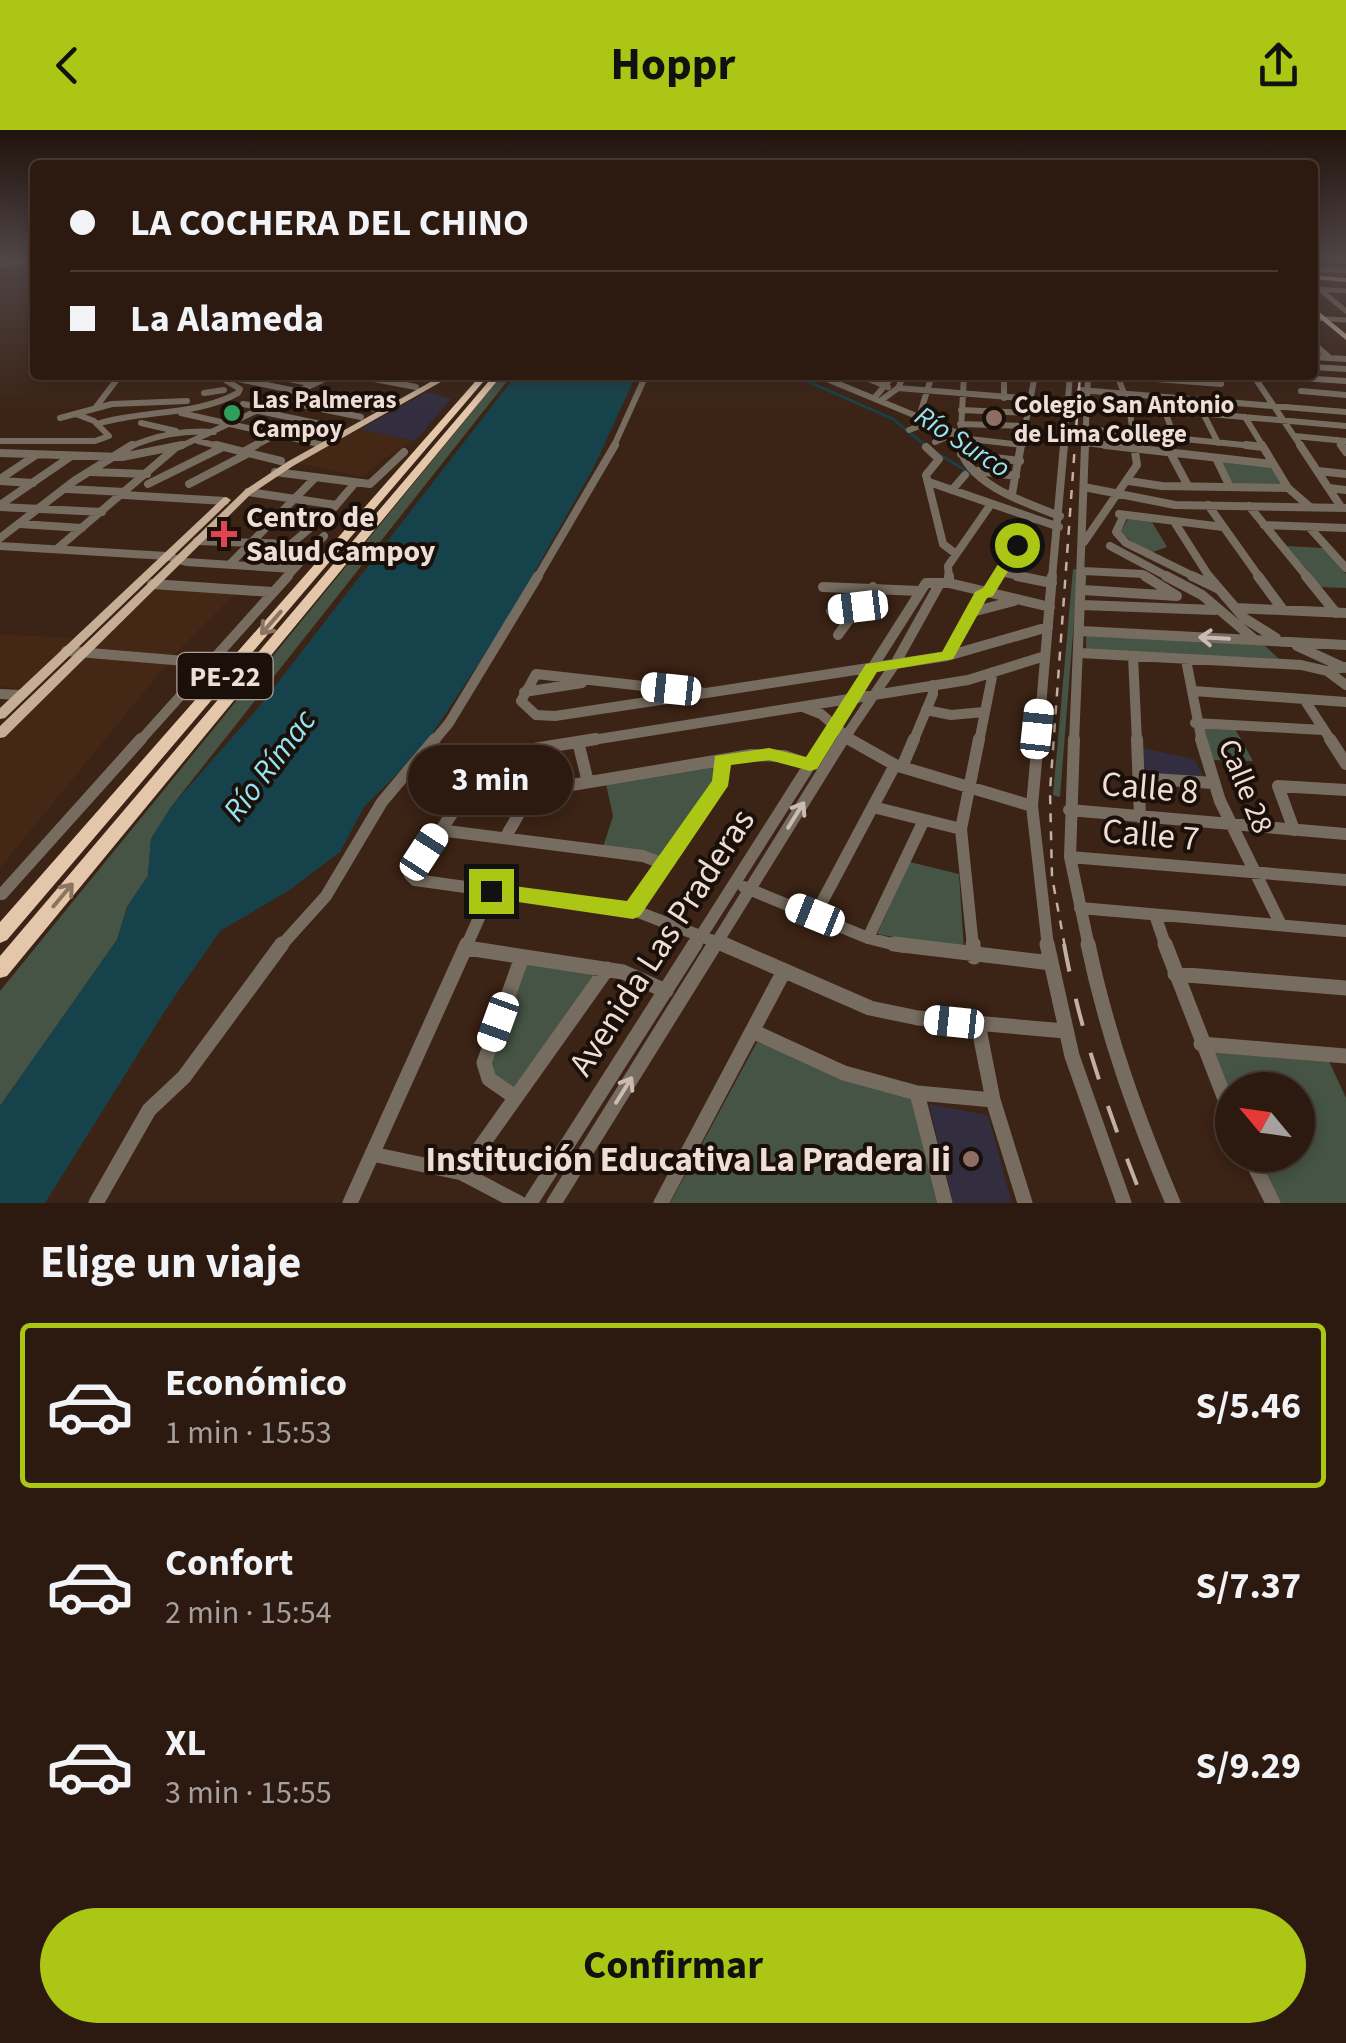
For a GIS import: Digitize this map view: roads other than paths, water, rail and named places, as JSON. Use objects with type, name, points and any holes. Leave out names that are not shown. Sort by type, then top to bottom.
[{"type":"highway","name":"PE-22","points":[[0,935],[482,380]]},
{"type":"highway","name":"PE-22","points":[[0,970],[494,380]]},
{"type":"main road","points":[[1318,317],[1346,341]]},
{"type":"main road","points":[[1318,318],[1346,341]]},
{"type":"main road","points":[[0,734],[152,584],[173,558],[196,541],[230,502],[340,428],[429,380]]},
{"type":"main road","points":[[0,715],[230,502],[281,462],[440,380]]},
{"type":"street","points":[[1318,315],[1346,320]]},
{"type":"street","points":[[1335,328],[1346,329]]},
{"type":"street","points":[[1318,347],[1330,358]]},
{"type":"street","points":[[1318,357],[1346,359]]},
{"type":"street","points":[[1318,368],[1345,374]]},
{"type":"street","points":[[1318,376],[1345,374]]},
{"type":"street","points":[[96,424],[124,414],[217,404],[240,389],[225,380]]},
{"type":"street","points":[[240,380],[375,410]]},
{"type":"street","points":[[266,385],[277,380]]},
{"type":"street","points":[[292,380],[308,383]]},
{"type":"street","points":[[1,453],[108,458],[172,452],[324,380]]},
{"type":"street","points":[[376,380],[416,387]]},
{"type":"street","points":[[96,1203],[150,1110],[184,1077],[274,953],[326,896],[382,802],[449,723],[595,482],[644,380]]},
{"type":"street","points":[[829,380],[959,432],[1023,445]]},
{"type":"street","points":[[871,380],[888,387]]},
{"type":"street","points":[[876,400],[892,380]]},
{"type":"street","points":[[876,400],[898,388],[902,380]]},
{"type":"street","points":[[919,417],[930,380]]},
{"type":"street","points":[[963,380],[959,432],[961,454],[969,473],[1059,522]]},
{"type":"street","points":[[1004,380],[1004,398]]},
{"type":"street","points":[[1012,494],[1035,380]]},
{"type":"street","points":[[1070,380],[1032,806],[1037,876],[1065,1031],[1082,1092],[1124,1203]]},
{"type":"street","points":[[1087,380],[1084,571],[1069,810],[1070,857],[1102,1010],[1128,1095],[1173,1203]]},
{"type":"street","points":[[1083,542],[1137,464],[1135,435],[1119,380]]},
{"type":"street","points":[[1178,380],[1221,384]]},
{"type":"street","points":[[1219,380],[1229,398]]},
{"type":"street","points":[[1257,380],[1344,508]]},
{"type":"street","points":[[1293,380],[1311,405]]},
{"type":"street","points":[[60,418],[94,404],[115,382]]},
{"type":"street","points":[[210,383],[224,390]]},
{"type":"street","points":[[1069,387],[1346,410]]},
{"type":"street","points":[[898,388],[1069,402]]},
{"type":"street","points":[[94,404],[208,400],[223,396],[224,390]]},
{"type":"street","points":[[204,393],[224,390]]},
{"type":"street","points":[[1125,391],[1346,410]]},
{"type":"street","points":[[1301,391],[1346,394]]},
{"type":"street","points":[[300,393],[290,403],[361,417]]},
{"type":"street","points":[[1159,396],[1176,440]]},
{"type":"street","points":[[112,404],[124,414]]},
{"type":"street","points":[[243,404],[340,428]]},
{"type":"street","points":[[334,412],[348,404]]},
{"type":"street","points":[[960,410],[1029,413]]},
{"type":"street","points":[[1164,410],[1346,426]]},
{"type":"street","points":[[181,413],[318,444]]},
{"type":"street","points":[[1203,413],[1218,444]]},
{"type":"street","points":[[0,441],[95,441],[109,436],[96,424],[75,414]]},
{"type":"street","points":[[1246,417],[1288,488],[1310,508]]},
{"type":"street","points":[[188,484],[312,422]]},
{"type":"street","points":[[909,430],[931,422]]},
{"type":"street","points":[[151,438],[142,423],[177,431]]},
{"type":"street","points":[[0,538],[132,443],[188,426],[216,432]]},
{"type":"street","points":[[935,442],[959,432],[1026,426]]},
{"type":"street","points":[[1086,430],[1262,448]]},
{"type":"street","points":[[1294,436],[1341,440],[1346,452]]},
{"type":"street","points":[[197,441],[281,462]]},
{"type":"street","points":[[132,443],[138,456]]},
{"type":"street","points":[[1085,443],[1272,464]]},
{"type":"street","points":[[58,549],[148,479],[222,447]]},
{"type":"street","points":[[926,447],[938,459],[927,472],[944,546],[956,554]]},
{"type":"street","points":[[172,452],[194,461]]},
{"type":"street","points":[[148,479],[172,452]]},
{"type":"street","points":[[275,472],[376,483],[404,452]]},
{"type":"street","points":[[0,480],[36,454]]},
{"type":"street","points":[[961,454],[1020,461]]},
{"type":"street","points":[[1172,454],[1188,486]]},
{"type":"street","points":[[0,506],[71,456]]},
{"type":"street","points":[[1216,458],[1230,487]]},
{"type":"street","points":[[1318,471],[1346,474]]},
{"type":"street","points":[[90,472],[148,479]]},
{"type":"street","points":[[969,473],[1016,476]]},
{"type":"street","points":[[937,511],[969,473]]},
{"type":"street","points":[[230,564],[315,478]]},
{"type":"street","points":[[0,480],[33,482]]},
{"type":"street","points":[[1129,480],[1188,486],[1288,488]]},
{"type":"street","points":[[929,482],[1033,518],[1059,522]]},
{"type":"street","points":[[196,541],[292,543],[355,483]]},
{"type":"street","points":[[1084,488],[1164,504],[1344,508]]},
{"type":"street","points":[[1329,488],[1346,490]]},
{"type":"street","points":[[66,489],[230,502]]},
{"type":"street","points":[[248,492],[335,506]]},
{"type":"street","name":"Avenida Las Praderas","points":[[554,1203],[708,939],[734,883],[810,765],[895,664],[944,583],[948,566],[991,504]]},
{"type":"street","points":[[0,506],[102,512]]},
{"type":"street","points":[[1208,506],[1283,610]]},
{"type":"street","points":[[1249,506],[1341,613]]},
{"type":"street","points":[[1108,511],[1176,523],[1222,526]]},
{"type":"street","points":[[1124,515],[1116,532],[1126,544],[1218,588]]},
{"type":"street","points":[[948,656],[1033,518]]},
{"type":"street","points":[[1176,523],[1218,588],[1250,623],[1345,668]]},
{"type":"street","points":[[19,524],[82,528]]},
{"type":"street","points":[[1264,525],[1346,528]]},
{"type":"street","points":[[1309,527],[1346,568]]},
{"type":"street","points":[[2,894],[324,536]]},
{"type":"street","points":[[0,546],[294,569]]},
{"type":"street","points":[[1110,546],[1202,595],[1255,640]]},
{"type":"street","points":[[1083,590],[1177,596],[1143,574],[1084,571]]},
{"type":"street","points":[[1000,572],[1052,583]]},
{"type":"street","points":[[822,587],[920,591],[927,582],[944,583],[1050,606]]},
{"type":"street","points":[[152,584],[272,592]]},
{"type":"street","points":[[838,635],[872,587]]},
{"type":"street","name":"Avenida Las Praderas","points":[[530,1203],[666,991],[749,889],[840,731],[852,698],[920,591]]},
{"type":"street","points":[[1149,594],[1157,608]]},
{"type":"street","points":[[972,612],[1019,600]]},
{"type":"street","points":[[1082,606],[1215,610]]},
{"type":"street","points":[[831,610],[858,607]]},
{"type":"street","points":[[1235,608],[1341,613]]},
{"type":"street","points":[[708,693],[533,675],[524,692],[523,706],[546,717],[708,693],[948,656],[1048,627]]},
{"type":"street","points":[[1081,631],[1346,645]]},
{"type":"street","points":[[66,651],[209,663]]},
{"type":"street","points":[[1080,652],[1301,665],[1327,671],[1345,668]]},
{"type":"street","points":[[1045,656],[933,685],[514,752],[482,770],[462,793],[410,875],[415,880],[633,910],[870,1008],[918,1018],[1065,1031]]},
{"type":"street","points":[[1133,656],[1140,817]]},
{"type":"street","name":"Calle 28","points":[[1186,660],[1194,691],[1195,723],[1214,783],[1280,925]]},
{"type":"street","points":[[1327,671],[1346,685]]},
{"type":"street","points":[[974,956],[960,829],[993,672]]},
{"type":"street","points":[[524,692],[598,681]]},
{"type":"street","points":[[815,915],[898,766],[926,710],[933,685]]},
{"type":"street","points":[[1194,691],[1346,702]]},
{"type":"street","points":[[0,694],[21,695]]},
{"type":"street","points":[[1304,699],[1346,764]]},
{"type":"street","points":[[795,705],[817,711],[840,731],[898,766],[1032,806]]},
{"type":"street","points":[[926,710],[951,714],[984,712]]},
{"type":"street","points":[[1195,723],[1323,730]]},
{"type":"street","points":[[578,742],[588,782]]},
{"type":"street","points":[[505,838],[535,792],[769,754],[810,765]]},
{"type":"street","points":[[633,910],[722,782],[722,760]]},
{"type":"street","name":"Calle 7","points":[[1138,778],[1214,783]]},
{"type":"street","points":[[1294,830],[1278,786],[1346,790]]},
{"type":"street","points":[[873,807],[960,829]]},
{"type":"street","name":"Calle 8","points":[[1069,810],[1346,834]]},
{"type":"street","points":[[868,938],[924,820]]},
{"type":"street","points":[[439,830],[643,856],[664,864]]},
{"type":"street","name":"Calle 7","points":[[1070,857],[1346,880]]},
{"type":"street","points":[[734,883],[868,938],[904,948],[1051,963]]},
{"type":"street","points":[[350,1203],[491,891]]},
{"type":"street","points":[[1080,908],[1346,931]]},
{"type":"street","points":[[1155,915],[1215,1077]]},
{"type":"street","points":[[467,948],[606,968],[666,991]]},
{"type":"street","points":[[515,1097],[490,1080],[484,1063],[522,957]]},
{"type":"street","points":[[462,1172],[606,968]]},
{"type":"street","points":[[661,1203],[783,972]]},
{"type":"street","points":[[1175,974],[1346,988]]},
{"type":"street","points":[[978,1024],[993,1100],[1025,1203]]},
{"type":"street","points":[[752,1031],[844,1074],[916,1093],[993,1100]]},
{"type":"street","points":[[1201,1044],[1346,1056]]},
{"type":"street","points":[[916,1093],[945,1203]]},
{"type":"street","points":[[372,1154],[462,1172],[519,1203]]},
{"type":"street","points":[[1258,1172],[1273,1203]]},
{"type":"water","name":"Río Rímac","points":[[512,380],[634,380],[594,467],[508,619],[423,748],[364,807],[340,852],[291,889],[220,931],[168,1006],[45,1203],[0,1203],[0,1106],[117,940],[127,907],[148,876],[151,839],[171,807],[258,708]]},
{"type":"waterway","name":"Río Surco","points":[[804,380],[893,419],[926,446]]},
{"type":"waterway","name":"Río Surco","points":[[937,453],[973,475]]},
{"type":"railway","points":[[1065,947],[1052,877],[1050,791],[1080,380]]},
{"type":"railway","points":[[1064,944],[1098,1075],[1144,1203]]},
{"type":"place","name":"Las Palmeras Campoy","points":[[232,413]]},
{"type":"place","name":"Colegio San Antonio de Lima College","points":[[994,418]]},
{"type":"place","name":"Centro de Salud Campoy","points":[[224,534]]},
{"type":"place","name":"Institución Educativa La Pradera Ii","points":[[971,1159]]}]
